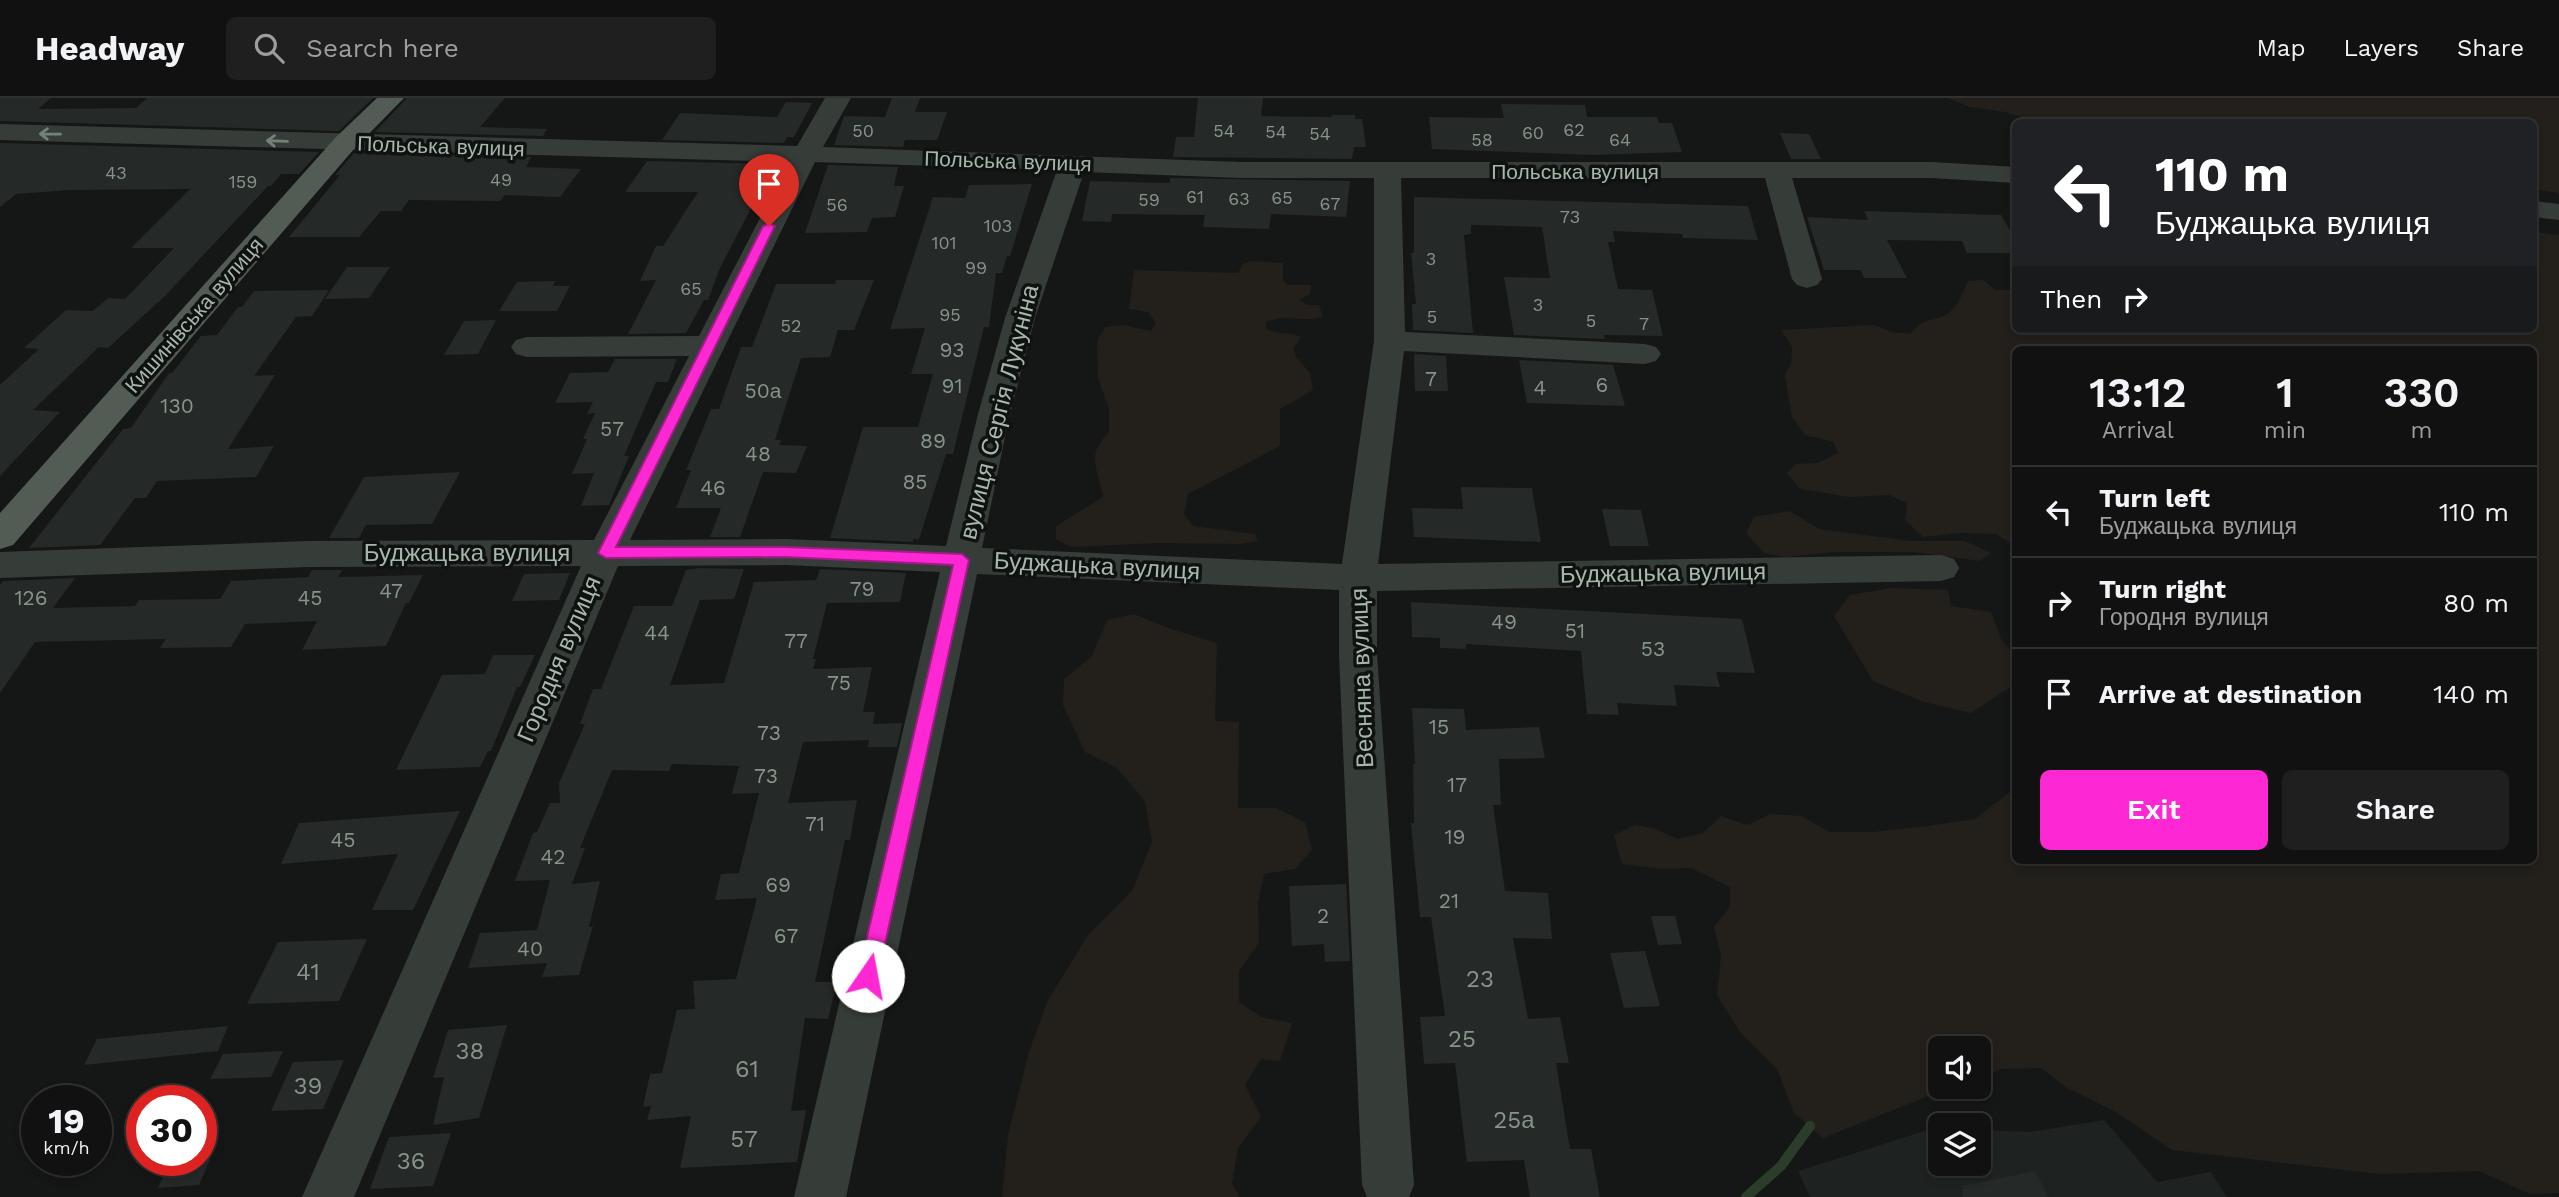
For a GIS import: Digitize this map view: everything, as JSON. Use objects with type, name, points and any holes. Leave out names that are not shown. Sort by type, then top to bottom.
[{"type":"main road","name":"Кишинівська вулиця","points":[[0,536],[345,143],[391,98]]},
{"type":"street","name":"Городня вулиця","points":[[328,1197],[606,553],[708,346],[806,154],[838,98]]},
{"type":"street","name":"Польська вулиця","points":[[0,132],[806,154],[1241,170],[1932,170],[2012,175]]},
{"type":"street","name":"вулиця Сергія Лукуніна","points":[[820,1197],[993,418],[1020,318],[1073,163]]},
{"type":"street","points":[[1776,170],[1807,279]]},
{"type":"street","name":"Весняна вулиця","points":[[1387,171],[1390,341],[1358,578],[1358,655],[1388,1185]]},
{"type":"street","points":[[2537,209],[2559,212]]},
{"type":"street","points":[[1390,341],[1645,354]]},
{"type":"street","points":[[527,347],[708,346]]},
{"type":"street","name":"Буджацька вулиця","points":[[0,565],[309,554],[786,552],[1358,578],[1941,568]]},
{"type":"shaded area","points":[[1948,98],[2559,98],[2559,193],[2537,189],[2537,119],[2028,119],[2005,112],[1970,107]]},
{"type":"shaded area","points":[[2537,232],[2559,235],[2559,1193],[2530,1194],[2479,1171],[2380,1174],[2172,1150],[2116,1112],[2067,1088],[2041,1068],[2002,1069],[1991,1073],[1991,1036],[1928,1036],[1928,1096],[1823,1138],[1794,1113],[1777,1069],[1740,1032],[1717,995],[1721,956],[1714,927],[1730,907],[1730,887],[1691,868],[1662,869],[1622,864],[1614,835],[1635,825],[1653,828],[1677,839],[1703,833],[1721,816],[1747,825],[1771,814],[1801,816],[1830,832],[1873,832],[1975,819],[2012,791],[2012,864],[2537,864],[2537,346],[2012,346],[2012,544],[1996,534],[1961,533],[1923,537],[1905,520],[1907,503],[1889,495],[1849,497],[1800,489],[1787,473],[1796,464],[1818,463],[1838,453],[1834,442],[1805,435],[1792,417],[1785,375],[1791,363],[1792,347],[1781,330],[1873,325],[1892,332],[1910,334],[1921,324],[1950,312],[1959,301],[1968,281],[1984,280],[1995,290],[2012,290],[2012,333],[2537,333]]},
{"type":"shaded area","points":[[1250,261],[1283,263],[1283,280],[1288,285],[1311,285],[1310,294],[1299,300],[1307,305],[1319,305],[1323,317],[1274,319],[1266,322],[1266,329],[1301,337],[1293,349],[1296,357],[1310,373],[1313,390],[1280,409],[1280,446],[1188,494],[1184,514],[1193,526],[1255,534],[1258,541],[1240,544],[1158,543],[1071,547],[1056,539],[1056,526],[1103,497],[1095,456],[1097,448],[1109,432],[1109,409],[1098,378],[1097,341],[1105,327],[1123,325],[1151,331],[1156,323],[1148,312],[1129,309],[1134,270],[1238,273],[1243,264]]},
{"type":"shaded area","points":[[1790,511],[1819,529],[1911,541],[1965,541],[1991,553],[1980,561],[1914,552],[1833,552],[1786,557],[1764,553],[1746,533],[1754,517]]},
{"type":"shaded area","points":[[1892,588],[1948,590],[1951,606],[1991,612],[2001,639],[2012,653],[2012,686],[1971,713],[1924,702],[1873,681],[1834,616],[1850,595]]},
{"type":"shaded area","points":[[1134,614],[1217,643],[1215,721],[1239,722],[1238,808],[1276,808],[1305,822],[1312,850],[1295,869],[1264,874],[1258,903],[1259,943],[1239,971],[1239,1002],[1261,1017],[1292,1023],[1280,1061],[1261,1059],[1245,1085],[1261,1117],[1238,1148],[1232,1184],[1240,1197],[1002,1197],[1008,1135],[1029,1052],[1047,1002],[1088,935],[1132,891],[1152,842],[1145,801],[1117,768],[1085,752],[1063,705],[1064,679],[1092,656],[1107,620]]},
{"type":"shaded area","points":[[2104,1120],[2157,1182],[2211,1172],[2227,1197],[1810,1197],[1798,1171],[1928,1130],[1928,1176],[1991,1176],[1991,1130],[2030,1132]]},
{"type":"building","points":[[0,98],[51,98],[38,109],[136,108],[147,98],[373,98],[339,131],[0,121]]},
{"type":"building","points":[[407,98],[505,98],[480,127],[547,129],[543,136],[375,132]]},
{"type":"building","points":[[892,98],[920,98],[915,112],[947,112],[937,140],[905,140],[903,147],[834,145],[844,116],[885,117]]},
{"type":"building","points":[[1198,98],[1263,98],[1261,116],[1355,115],[1355,119],[1362,119],[1366,147],[1354,147],[1352,159],[1173,157],[1176,137],[1194,137]]},
{"type":"building","points":[[786,102],[812,103],[794,137],[787,137],[784,143],[662,140],[680,113],[777,117]]},
{"type":"building","points":[[1501,104],[1585,105],[1587,117],[1657,117],[1659,123],[1672,123],[1682,152],[1593,155],[1432,149],[1429,117],[1504,118]]},
{"type":"building","points":[[1780,133],[1809,134],[1821,159],[1791,159]]},
{"type":"building","points":[[0,143],[319,152],[299,174],[281,174],[165,296],[108,348],[99,347],[33,410],[60,412],[0,476],[0,385],[39,349],[24,348],[66,310],[93,311],[108,298],[125,299],[174,248],[131,248],[190,189],[70,190],[16,194],[0,207]]},
{"type":"building","points":[[354,153],[531,157],[526,167],[581,169],[560,197],[505,195],[500,201],[409,200],[401,211],[381,211],[359,237],[289,237],[340,175],[335,175]]},
{"type":"building","points":[[647,161],[774,164],[720,268],[708,300],[704,300],[686,333],[628,334],[656,280],[640,281],[656,246],[663,246],[698,192],[625,192]]},
{"type":"building","points":[[828,165],[898,167],[894,186],[904,186],[895,217],[872,218],[867,232],[805,233]]},
{"type":"building","points":[[1170,178],[1350,181],[1346,217],[1271,214],[1269,229],[1203,227],[1205,215],[1112,214],[1111,222],[1082,221],[1090,181],[1170,183]]},
{"type":"building","points":[[1032,184],[1010,256],[1007,256],[1002,273],[996,273],[989,327],[984,327],[953,454],[946,454],[919,539],[913,539],[913,542],[830,538],[863,427],[918,427],[933,374],[911,374],[925,328],[890,329],[933,197],[965,198],[969,185]]},
{"type":"building","points":[[1414,197],[1748,206],[1758,240],[1683,238],[1682,234],[1613,231],[1615,242],[1608,242],[1618,289],[1652,290],[1663,336],[1604,335],[1605,339],[1514,335],[1504,277],[1550,278],[1542,227],[1471,225],[1471,234],[1464,235],[1473,333],[1413,330],[1412,304],[1416,304],[1411,253],[1414,253]]},
{"type":"building","points":[[1864,211],[2001,215],[2012,234],[2012,253],[1967,253],[1962,241],[1887,240],[1907,278],[1864,278],[1861,270],[1824,270],[1807,217],[1868,220]]},
{"type":"building","points":[[347,267],[390,267],[369,298],[325,299]]},
{"type":"building","points":[[836,280],[874,280],[854,330],[838,330],[830,357],[801,358],[775,440],[781,440],[779,445],[807,446],[796,473],[763,472],[740,537],[710,537],[721,508],[676,508],[691,470],[686,470],[711,409],[719,409],[741,347],[752,347],[776,284],[835,284]]},
{"type":"building","points":[[555,281],[553,286],[570,286],[557,311],[499,311],[517,282]]},
{"type":"building","points":[[329,290],[312,316],[296,317],[254,376],[275,375],[228,449],[274,446],[256,477],[157,481],[146,498],[135,498],[100,545],[29,548],[123,429],[131,428],[169,373],[172,373],[201,336],[217,335],[254,291]]},
{"type":"building","points":[[496,320],[478,354],[444,355],[464,321]]},
{"type":"building","points":[[1414,354],[1446,356],[1448,391],[1415,391]]},
{"type":"building","points":[[615,359],[677,359],[668,382],[656,382],[624,456],[629,456],[609,505],[581,506],[594,473],[572,474],[595,413],[587,414],[593,402],[555,403],[570,373],[608,372]]},
{"type":"building","points":[[1519,360],[1613,365],[1625,406],[1527,403]]},
{"type":"building","points":[[460,472],[432,524],[366,525],[359,538],[329,538],[364,477]]},
{"type":"building","points":[[1461,487],[1532,488],[1541,542],[1414,537],[1412,508],[1463,509]]},
{"type":"building","points":[[1602,509],[1641,510],[1649,546],[1610,546]]},
{"type":"building","points":[[744,569],[734,599],[700,600],[670,685],[724,683],[754,582],[816,580],[820,569],[906,573],[900,602],[827,603],[813,659],[816,659],[813,669],[872,667],[863,712],[875,712],[873,724],[902,723],[897,747],[868,747],[869,740],[803,742],[788,803],[857,800],[850,840],[845,840],[815,982],[837,982],[828,1019],[805,1018],[791,1111],[806,1110],[797,1162],[680,1168],[691,1116],[647,1120],[651,1106],[643,1107],[650,1074],[662,1073],[677,1010],[695,1009],[693,981],[736,979],[757,898],[715,900],[721,874],[739,873],[759,793],[732,794],[739,766],[672,764],[669,771],[612,770],[580,848],[585,848],[572,884],[600,881],[589,927],[593,926],[579,975],[542,977],[547,963],[468,968],[480,933],[537,930],[550,880],[515,881],[533,833],[537,832],[550,803],[560,803],[559,783],[585,724],[580,724],[593,689],[601,689],[634,606],[672,606],[686,570]]},
{"type":"building","points":[[312,570],[342,570],[338,577],[423,575],[409,603],[406,603],[386,646],[302,650],[317,621],[245,624],[231,647],[160,648],[166,639],[35,642],[0,693],[0,585],[3,581],[75,578],[53,608],[135,606],[139,600],[220,599],[231,581],[308,577]]},
{"type":"building","points":[[570,573],[559,600],[512,601],[524,574]]},
{"type":"building","points":[[1411,602],[1742,619],[1755,673],[1716,672],[1720,687],[1674,685],[1677,706],[1617,703],[1619,715],[1587,714],[1581,651],[1466,644],[1466,649],[1440,648],[1440,638],[1412,637]]},
{"type":"building","points":[[493,655],[535,655],[520,687],[517,687],[491,751],[488,751],[480,767],[396,770],[442,675],[485,674]]},
{"type":"building","points":[[1412,708],[1464,709],[1466,730],[1539,727],[1545,758],[1499,759],[1501,805],[1493,805],[1505,891],[1548,893],[1552,939],[1513,938],[1528,1019],[1560,1017],[1569,1063],[1556,1063],[1570,1149],[1591,1149],[1600,1197],[1530,1197],[1524,1160],[1467,1162],[1455,1063],[1424,1064],[1420,1017],[1445,1016],[1431,917],[1420,917],[1411,823],[1414,823],[1415,764]]},
{"type":"building","points":[[460,811],[413,910],[372,910],[398,854],[281,864],[299,823]]},
{"type":"building","points":[[1346,884],[1350,961],[1325,962],[1324,944],[1292,946],[1289,886]]},
{"type":"building","points":[[1651,916],[1675,916],[1682,944],[1658,945]]},
{"type":"building","points":[[367,939],[339,1001],[247,1004],[278,942]]},
{"type":"building","points":[[1645,951],[1660,1006],[1624,1008],[1610,953]]},
{"type":"building","points":[[507,1025],[479,1118],[433,1125],[444,1077],[433,1078],[448,1030]]},
{"type":"building","points":[[228,1026],[218,1051],[84,1065],[97,1039]]},
{"type":"building","points":[[283,1051],[271,1077],[210,1079],[223,1054]]},
{"type":"building","points":[[344,1060],[323,1109],[271,1111],[293,1062]]},
{"type":"building","points":[[451,1133],[433,1186],[370,1189],[389,1137]]},
{"type":"building","points":[[2035,1171],[2049,1197],[1963,1197],[1962,1186]]},
{"type":"building","points":[[163,1176],[203,1176],[199,1185],[158,1188]]},
{"type":"waterway","points":[[1746,1197],[1781,1166],[1810,1126]]},
{"type":"route","points":[[769,226],[606,553],[786,552],[962,560],[868,976]]}]
